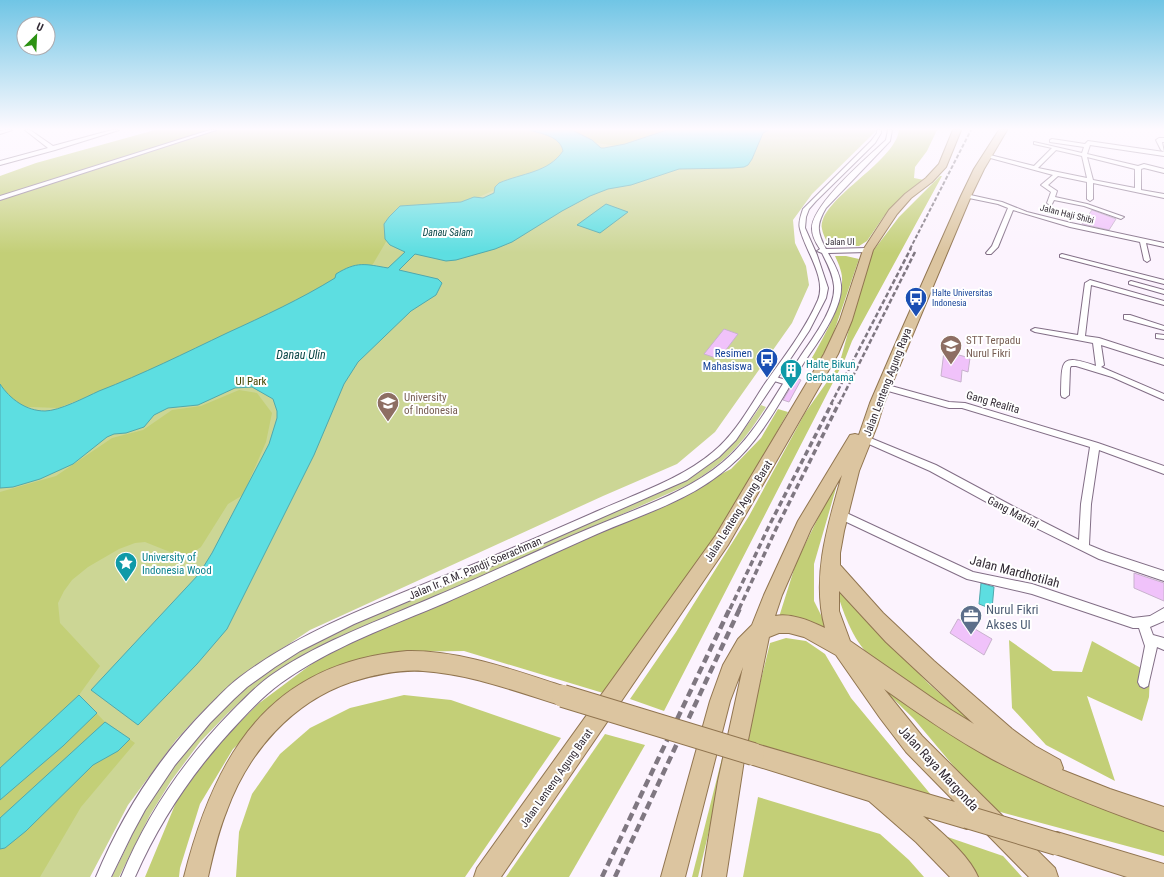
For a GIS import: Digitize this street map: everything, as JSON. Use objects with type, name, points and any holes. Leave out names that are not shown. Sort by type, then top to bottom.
[{"type":"main road","name":"Jalan Lenteng Agung Barat","points":[[486,877],[667,621],[722,540],[831,354],[846,320],[866,253],[893,212],[908,196],[929,180],[937,171]]},
{"type":"main road","name":"Jalan Lenteng Agung Raya","points":[[844,648],[835,629],[830,610],[830,566],[835,531],[851,471],[865,439],[880,395],[977,171]]},
{"type":"main road","points":[[714,877],[729,781],[760,631],[773,595],[804,526],[850,451],[865,419],[880,395]]},
{"type":"main road","points":[[830,566],[850,591],[907,650],[1001,734],[1049,766],[1164,818]]},
{"type":"main road","points":[[673,877],[695,789],[728,677],[743,647],[760,631],[777,625],[795,626],[814,632],[844,648],[932,709],[1004,753],[1061,781],[1164,818]]},
{"type":"main road","name":"Jalan Raya Margonda","points":[[844,648],[887,711],[914,744],[1046,877]]},
{"type":"main road","points":[[196,877],[204,840],[215,806],[231,773],[250,743],[262,729],[287,705],[328,680],[341,675],[388,663],[405,661],[431,662],[468,668],[871,790],[1164,876]]},
{"type":"main road","points":[[871,790],[906,817],[932,840],[966,877]]},
{"type":"main road","points":[[202,877],[204,840]]},
{"type":"street","points":[[0,194],[73,171]]},
{"type":"street","points":[[0,198],[85,171]]},
{"type":"street","points":[[819,253],[802,228],[803,217],[806,209],[844,171]]},
{"type":"street","points":[[819,253],[815,228],[820,212],[836,192],[857,171]]},
{"type":"street","points":[[1046,171],[1164,196]]},
{"type":"street","points":[[1088,171],[1090,180],[1090,198]]},
{"type":"street","points":[[1138,171],[1138,190]]},
{"type":"street","points":[[1057,174],[1044,185],[1054,191],[1050,201],[1085,205],[1121,216]]},
{"type":"street","name":"Jalan Haji Shibi","points":[[966,196],[995,201],[1025,213],[1070,225],[1164,246]]},
{"type":"street","points":[[989,253],[995,247],[1011,208]]},
{"type":"street","points":[[806,209],[820,212]]},
{"type":"street","points":[[1143,242],[1147,260]]},
{"type":"street","name":"Jalan UI","points":[[819,253],[866,253]]},
{"type":"street","name":"Jalan Ir. R.M. Pandji Soerachman","points":[[103,877],[127,828],[147,796],[196,727],[245,681],[284,654],[333,628],[472,570],[684,477],[716,455],[733,438],[805,331],[822,298],[824,288],[819,253]]},
{"type":"street","name":"Jalan Ir. R.M. Pandji Soerachman","points":[[128,877],[149,830],[188,770],[227,724],[264,688],[285,672],[342,640],[443,599],[557,546],[673,497],[711,476],[742,449],[754,434],[787,383],[835,303],[838,290],[836,279],[819,253]]},
{"type":"street","points":[[1062,256],[1164,282]]},
{"type":"street","points":[[1082,337],[1088,283],[1090,282],[1164,303]]},
{"type":"street","points":[[1131,283],[1164,292]]},
{"type":"street","points":[[1127,317],[1164,328]]},
{"type":"street","points":[[1035,330],[1096,340],[1164,362]]},
{"type":"street","points":[[1096,340],[1100,365]]},
{"type":"street","points":[[1065,395],[1066,368],[1068,362],[1072,362],[1116,376],[1164,397]]},
{"type":"street","points":[[773,378],[787,383]]},
{"type":"street","name":"Gang Realita","points":[[880,395],[949,405],[962,404],[1095,445],[1164,470]]},
{"type":"street","name":"Gang Matrial","points":[[865,439],[920,461],[1016,513],[1084,547],[1104,556],[1164,576]]},
{"type":"street","points":[[1084,547],[1086,504],[1095,445]]},
{"type":"street","name":"Jalan Mardhotilah","points":[[840,514],[971,576],[1015,584],[1122,620],[1143,624]]},
{"type":"street","points":[[1144,682],[1151,646],[1143,624],[1161,616],[1164,613]]},
{"type":"street","points":[[1149,639],[1164,644]]},
{"type":"green space","points":[[14,171],[538,171],[463,204],[393,230],[373,264],[234,340],[58,408],[4,406],[0,404],[0,176]]},
{"type":"green space","name":"UI Park","points":[[23,171],[835,171],[812,194],[793,220],[795,243],[806,266],[809,285],[792,323],[715,432],[677,464],[603,496],[310,630],[253,668],[230,686],[198,716],[176,740],[128,805],[90,877],[0,877],[0,178]]},
{"type":"green space","points":[[869,171],[915,171],[914,178],[924,180],[884,216],[867,241],[859,246],[829,246],[824,236],[822,229],[824,218],[831,206]]},
{"type":"green space","points":[[940,176],[942,176],[852,341],[845,359],[664,711],[630,699],[676,632],[749,516],[805,413],[839,365],[851,322],[858,287],[873,251],[899,217]]},
{"type":"green space","points":[[835,256],[846,256],[859,259],[829,346],[814,368],[807,367],[824,337],[834,315],[841,293],[842,276]]},
{"type":"green space","points":[[239,390],[257,393],[272,413],[266,442],[243,495],[228,504],[201,547],[185,558],[145,542],[135,543],[119,549],[88,567],[72,580],[58,603],[60,623],[100,666],[79,695],[105,722],[135,743],[81,807],[40,877],[0,877],[0,492],[56,476],[112,438],[143,430],[172,410],[201,406]]},
{"type":"green space","points":[[761,405],[766,407],[742,441],[716,466],[692,483],[448,592],[343,635],[322,646],[256,688],[228,713],[200,742],[171,781],[150,815],[119,877],[112,877],[142,815],[165,778],[194,738],[224,706],[253,680],[292,656],[347,626],[432,592],[686,480],[709,465],[737,438]]},
{"type":"green space","points":[[778,409],[788,412],[755,471],[734,514],[613,696],[464,651],[394,652],[330,672],[281,704],[233,749],[200,804],[180,868],[179,877],[145,877],[177,800],[217,745],[258,704],[313,663],[364,633],[670,500],[731,469],[761,438]]},
{"type":"green space","points":[[841,471],[814,564],[814,601],[831,635],[779,617],[796,563]]},
{"type":"green space","points":[[835,586],[929,684],[993,740],[871,657],[864,650],[848,624]]},
{"type":"green space","points":[[786,638],[806,641],[825,654],[851,698],[932,796],[746,741],[770,643]]},
{"type":"green space","points":[[1009,640],[1053,671],[1082,672],[1092,641],[1150,673],[1149,697],[1142,721],[1087,696],[1115,781],[1046,745],[1012,708]]},
{"type":"green space","points":[[747,671],[698,877],[692,877],[742,679]]},
{"type":"green space","points":[[875,681],[1164,827],[1164,856],[993,810],[972,788],[914,719]]},
{"type":"green space","points":[[404,695],[451,700],[561,738],[465,877],[236,877],[239,832],[252,794],[280,754],[310,728],[350,708]]},
{"type":"green space","points":[[605,734],[645,745],[569,877],[506,877]]},
{"type":"green space","points":[[758,797],[880,834],[909,860],[924,877],[743,877]]},
{"type":"green space","points":[[936,833],[1003,856],[1022,877],[974,877]]},
{"type":"water","name":"Danau Ulin","points":[[673,171],[631,185],[608,189],[590,196],[562,211],[512,242],[495,249],[456,260],[446,261],[415,254],[399,270],[438,279],[442,283],[436,295],[411,311],[358,362],[344,384],[314,455],[227,629],[197,664],[138,725],[91,690],[199,574],[212,553],[269,444],[277,418],[277,411],[273,399],[252,387],[235,388],[198,405],[168,408],[154,415],[144,427],[107,437],[73,464],[40,479],[13,487],[0,488],[0,384],[9,395],[19,403],[31,409],[45,411],[58,409],[148,370],[268,314],[322,286],[335,278],[336,274],[350,267],[356,265],[367,265],[388,268],[405,252],[390,245],[385,239],[384,224],[400,206],[461,202],[474,197],[483,198],[494,193],[495,187],[499,183],[534,172]]},
{"type":"water","points":[[606,204],[628,212],[600,233],[577,225]]},
{"type":"water","points":[[981,583],[994,587],[992,609],[979,604]]},
{"type":"water","points":[[79,695],[97,713],[63,746],[0,800],[0,768]]},
{"type":"water","points":[[105,722],[130,739],[118,751],[93,765],[26,831],[5,848],[0,849],[0,818]]},
{"type":"building","points":[[1092,210],[1116,219],[1109,230],[1082,224]]},
{"type":"building","points":[[724,329],[738,334],[719,359],[704,354]]},
{"type":"building","name":"STT Terpadu Nurul Fikri","points":[[944,351],[970,358],[968,372],[962,370],[961,382],[941,376]]},
{"type":"building","name":"Halte Bikun Gerbatama","points":[[796,378],[801,380],[789,402],[783,400]]},
{"type":"building","points":[[1134,573],[1164,583],[1164,601],[1134,588]]},
{"type":"building","name":"Nurul Fikri Akses UI","points":[[958,619],[992,639],[984,655],[950,633]]},
{"type":"railway","points":[[910,249],[950,171]]},
{"type":"railway","points":[[831,404],[911,248]]},
{"type":"railway","points":[[839,404],[916,250]]},
{"type":"railway","points":[[730,609],[769,526],[832,403]]},
{"type":"railway","points":[[739,609],[776,529],[839,403]]},
{"type":"railway","points":[[602,877],[730,608]]},
{"type":"railway","points":[[615,877],[740,608]]},
{"type":"place","name":"Halte Universitas Indonesia","points":[[916,318]]},
{"type":"place","name":"STT Terpadu Nurul Fikri","points":[[951,366]]},
{"type":"place","name":"Resimen Mahasiswa","points":[[767,378]]},
{"type":"place","name":"Halte Bikun Gerbatama","points":[[791,390]]},
{"type":"place","name":"University of Indonesia","points":[[388,422]]},
{"type":"place","name":"University of Indonesia Wood","points":[[126,582]]},
{"type":"place","name":"Nurul Fikri Akses UI","points":[[971,636]]},
{"type":"water label","name":"Danau Salam","points":[[448,232]]}]
